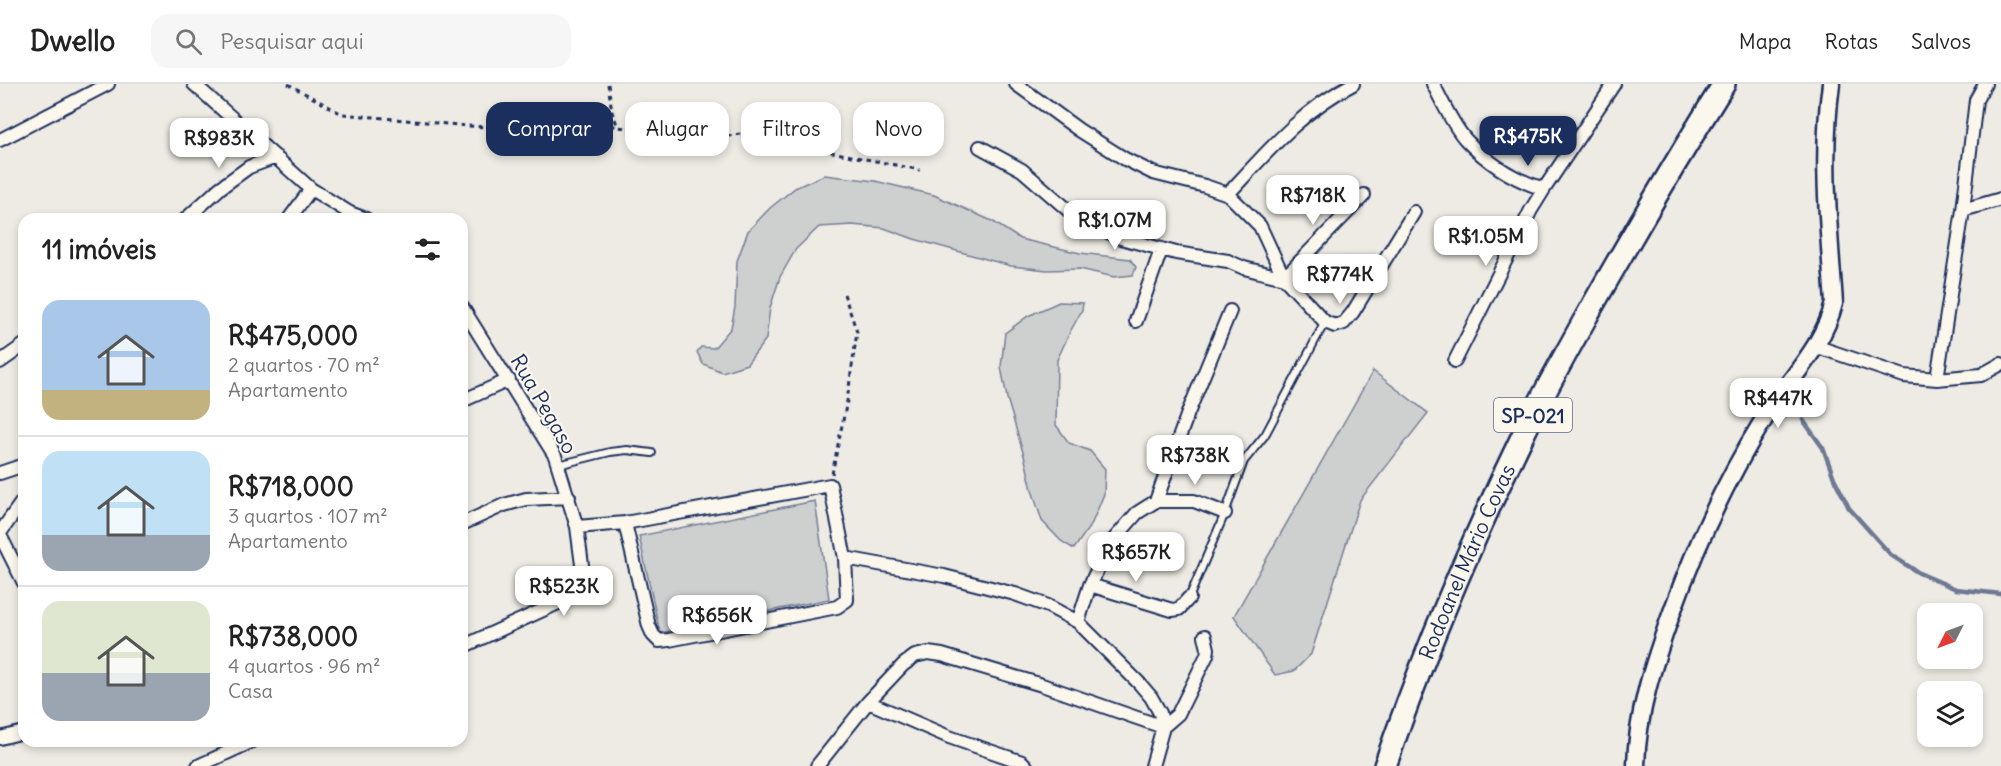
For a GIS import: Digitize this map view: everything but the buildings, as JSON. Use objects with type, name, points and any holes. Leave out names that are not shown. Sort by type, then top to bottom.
[{"type":"highway","name":"Rodoanel Mário Covas","points":[[1385,766],[1411,693],[1523,434],[1616,263],[1724,84]]},
{"type":"main road","points":[[1636,766],[1640,716],[1647,683],[1687,570],[1709,518],[1764,418],[1815,346],[1830,318],[1834,303],[1827,186],[1827,122],[1831,84]]},
{"type":"street","points":[[0,140],[108,84]]},
{"type":"street","points":[[194,84],[311,189],[350,213]]},
{"type":"street","points":[[1016,84],[1079,130],[1125,159],[1154,173],[1228,194],[1260,226],[1284,278],[1325,322],[1335,326],[1344,323],[1353,312],[1414,212]]},
{"type":"street","points":[[1228,194],[1308,112],[1331,95],[1353,84]]},
{"type":"street","points":[[1433,84],[1465,139],[1501,170],[1528,184],[1544,189]]},
{"type":"street","points":[[1455,361],[1530,210],[1614,84]]},
{"type":"street","points":[[1937,379],[1963,210],[1976,99],[1985,84]]},
{"type":"street","points":[[980,147],[1022,170],[1075,216],[1121,238],[1161,250],[1228,261],[1284,278]]},
{"type":"street","points":[[193,213],[220,188],[249,167],[276,157]]},
{"type":"street","points":[[293,213],[311,189]]},
{"type":"street","points":[[1284,278],[1364,195]]},
{"type":"street","points":[[1963,210],[2001,199]]},
{"type":"street","points":[[1136,321],[1161,250]]},
{"type":"street","points":[[1156,501],[1188,413],[1230,312]]},
{"type":"street","name":"Rua Pegaso","points":[[468,316],[555,456],[578,528],[582,565],[580,584],[574,592],[556,604],[468,643]]},
{"type":"street","points":[[1815,346],[1904,376],[1937,379],[1981,375],[2001,364]]},
{"type":"street","points":[[0,362],[18,349]]},
{"type":"street","points":[[468,398],[509,380]]},
{"type":"street","points":[[0,473],[18,467]]},
{"type":"street","points":[[578,528],[625,523],[830,485],[845,558],[847,600],[837,607],[659,641],[649,626],[625,523]]},
{"type":"street","points":[[468,521],[504,505],[526,499],[569,497]]},
{"type":"street","points":[[1078,622],[1090,585],[1109,545],[1137,513],[1156,501],[1194,501],[1225,513]]},
{"type":"street","points":[[18,508],[0,534],[18,571]]},
{"type":"street","points":[[845,558],[944,576],[1015,594],[1048,606],[1078,622],[1139,683],[1151,697],[1160,713],[1163,728],[1152,766]]},
{"type":"street","points":[[1090,585],[1172,610],[1179,609],[1189,598]]},
{"type":"street","points":[[1163,728],[1178,714],[1207,655],[1205,636]]},
{"type":"street","points":[[817,766],[868,702],[903,665],[915,656],[928,653],[942,655],[1042,685],[1163,728]]},
{"type":"street","points":[[868,702],[949,737],[1014,759],[1026,766]]},
{"type":"street","points":[[0,738],[18,734]]},
{"type":"street","points":[[198,766],[240,747]]},
{"type":"lane","points":[[1189,598],[1244,461],[1265,435],[1325,322]]},
{"type":"lane","points":[[558,465],[610,452],[627,450],[652,453]]},
{"type":"path","points":[[288,84],[342,114],[468,126],[554,130],[593,121],[618,127],[717,138],[764,130],[796,138],[812,148],[920,170]]},
{"type":"path","points":[[608,84],[612,112],[618,127]]},
{"type":"path","points":[[830,485],[847,401],[857,332],[844,294]]},
{"type":"shaded area","points":[[824,175],[875,181],[934,195],[992,221],[1020,239],[1080,253],[1130,259],[1136,267],[1133,275],[1114,277],[1080,269],[1047,270],[1011,266],[914,239],[884,228],[852,225],[819,227],[796,249],[780,277],[770,308],[766,339],[747,364],[722,372],[703,364],[697,352],[701,347],[714,348],[731,328],[735,307],[737,261],[748,231],[770,208],[795,188]]},
{"type":"shaded area","points":[[1059,302],[1083,303],[1082,310],[1057,360],[1056,425],[1069,443],[1090,451],[1105,469],[1104,494],[1092,523],[1074,549],[1061,541],[1042,521],[1007,398],[1001,367],[1005,333],[1028,316]]},
{"type":"shaded area","points":[[1373,371],[1428,413],[1360,500],[1311,654],[1294,671],[1275,675],[1234,616]]},
{"type":"shaded area","points":[[815,501],[829,599],[660,633],[639,536]]},
{"type":"waterway","points":[[1803,420],[1823,448],[1834,478],[1849,508],[1891,555],[1919,573],[1956,589],[2001,594]]}]
